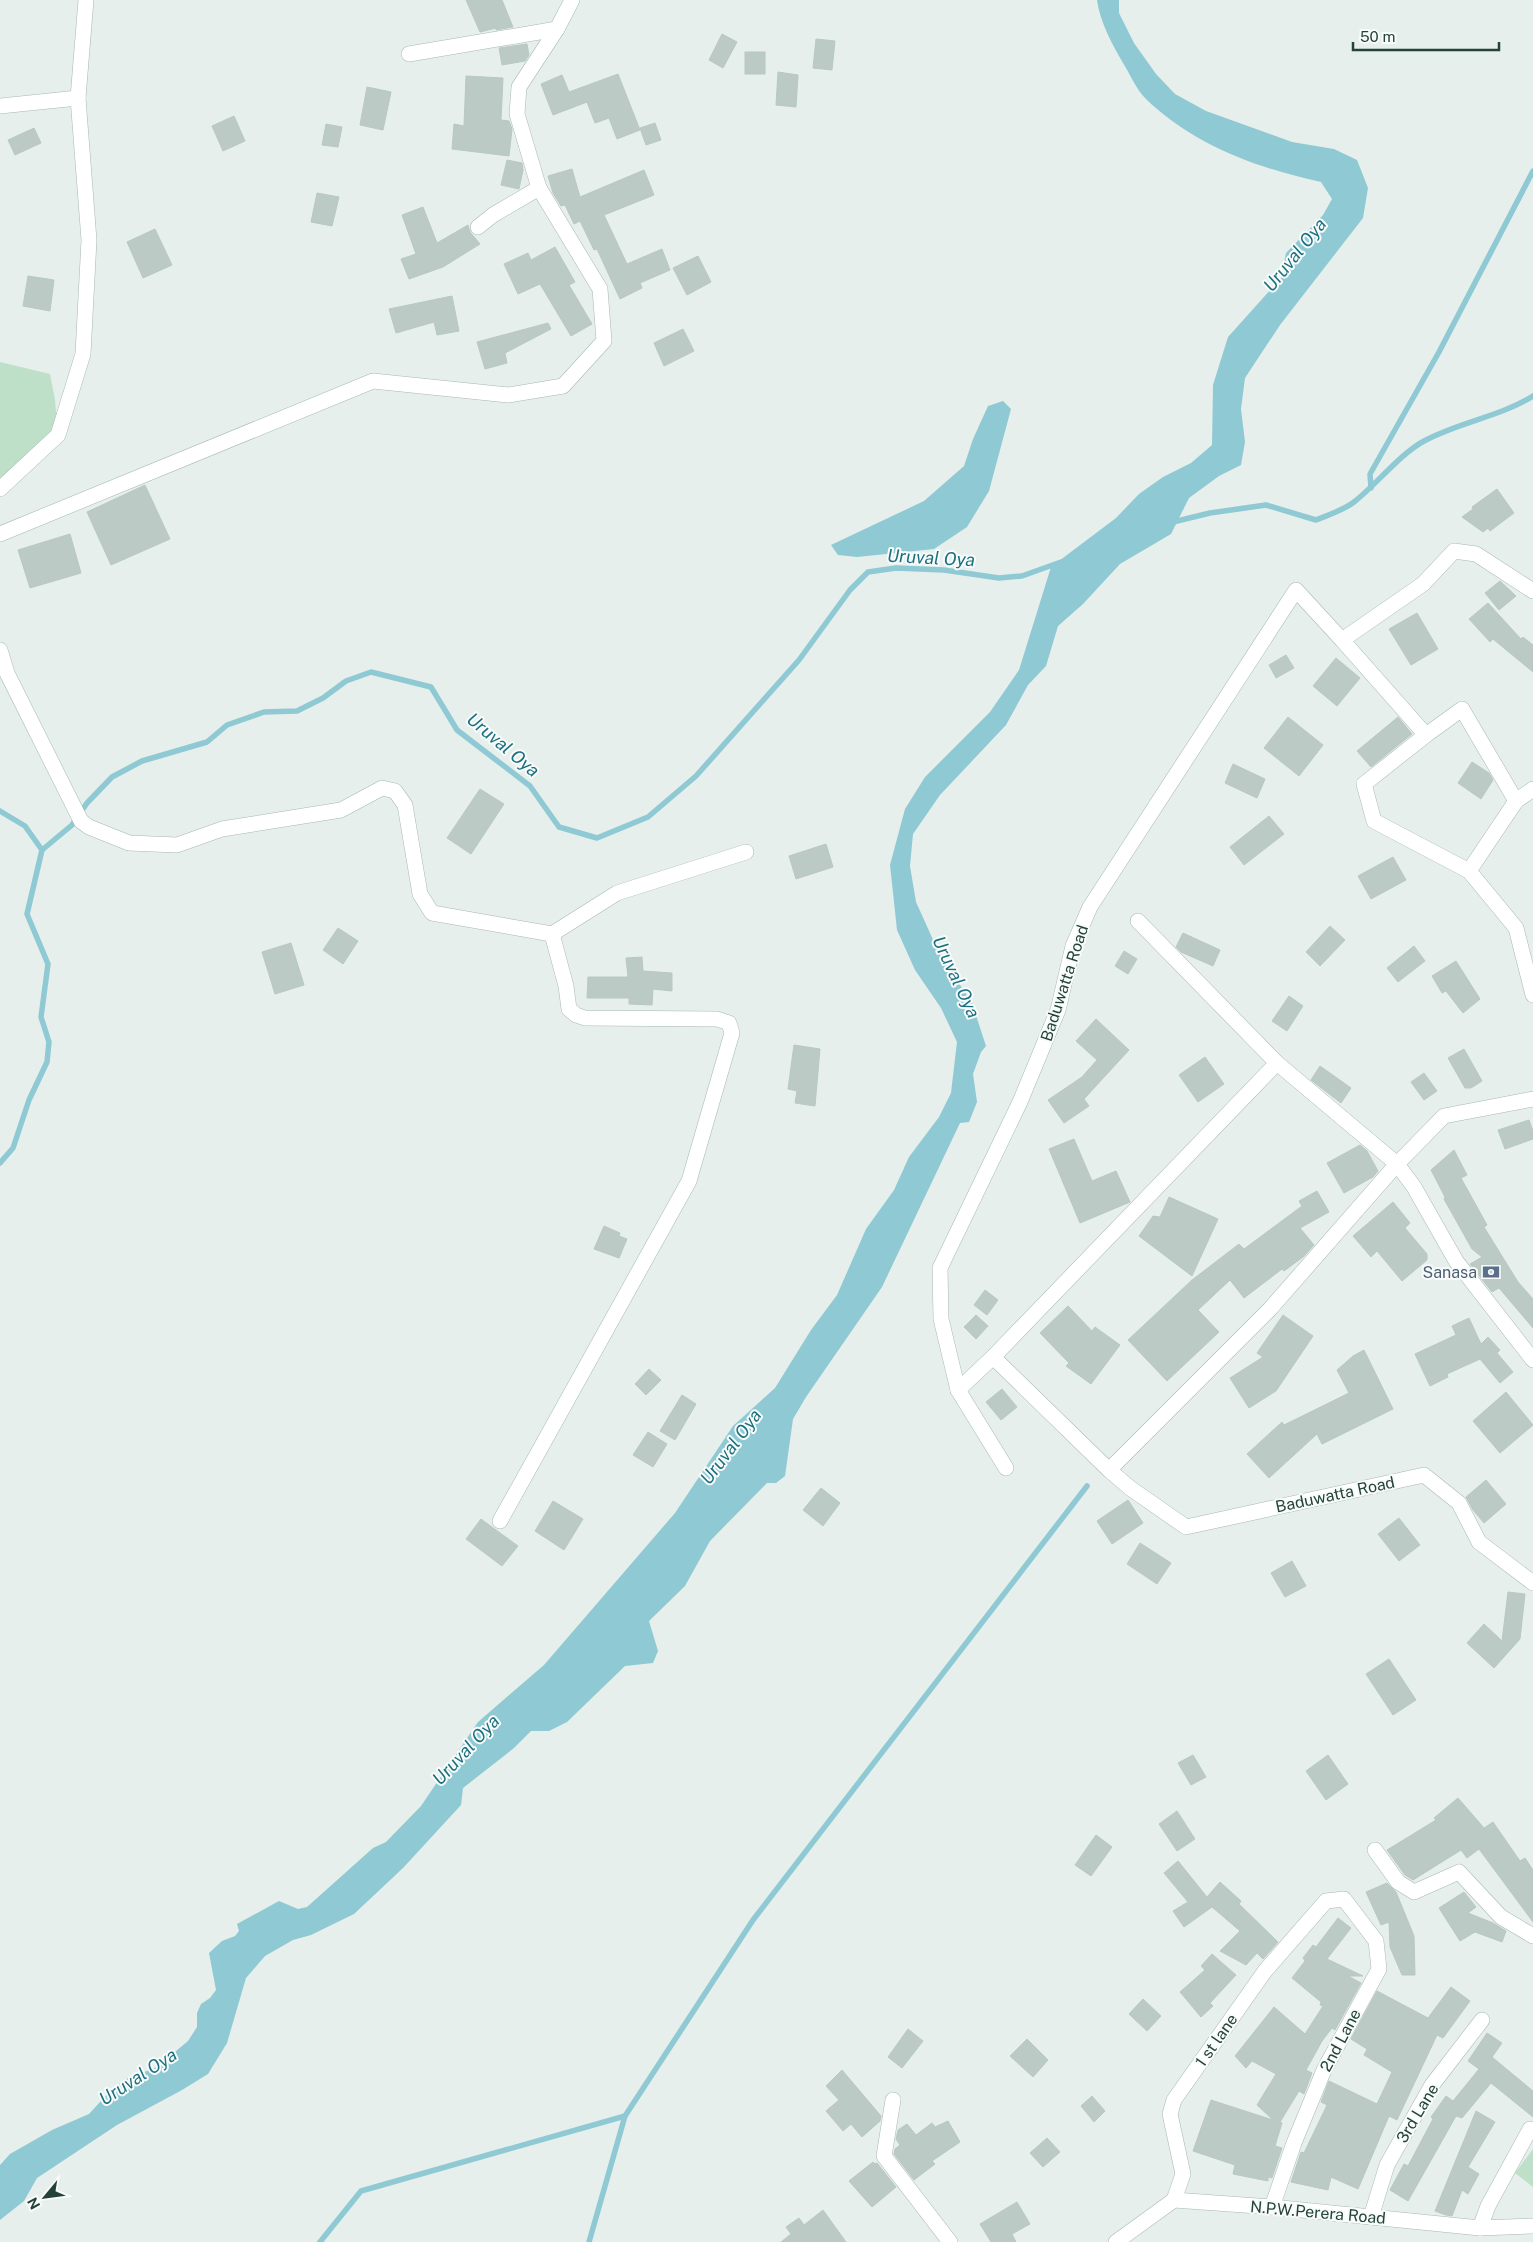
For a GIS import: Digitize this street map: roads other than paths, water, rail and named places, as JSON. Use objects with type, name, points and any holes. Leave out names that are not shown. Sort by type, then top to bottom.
[{"type":"street","points":[[0,489],[58,435],[83,354],[89,240],[78,98],[86,0]]},
{"type":"street","points":[[0,536],[373,381],[508,395],[563,386],[604,341],[600,289],[539,188],[517,114],[520,87],[557,29],[572,0]]},
{"type":"street","points":[[409,54],[557,29]]},
{"type":"street","points":[[0,106],[78,98]]},
{"type":"street","points":[[478,227],[493,215],[539,188]]},
{"type":"street","points":[[1426,735],[1342,640],[1423,584],[1454,551],[1476,554],[1533,591]]},
{"type":"street","name":"Baduwatta Road","points":[[1006,1468],[958,1390],[941,1319],[940,1268],[1027,1084],[1058,1010],[1073,946],[1090,907],[1296,590],[1342,640]]},
{"type":"street","points":[[0,650],[7,674],[78,817],[89,828],[129,843],[177,845],[222,829],[341,810],[382,788],[395,791],[405,805],[420,894],[432,913],[552,934],[617,893],[746,852]]},
{"type":"street","points":[[1516,801],[1462,709],[1364,784],[1374,821],[1469,871],[1516,928],[1533,995]]},
{"type":"street","points":[[1469,871],[1516,801],[1533,789]]},
{"type":"street","points":[[1138,921],[1277,1063],[1414,1187],[1456,1261],[1533,1360]]},
{"type":"street","points":[[500,1520],[689,1181],[732,1032],[729,1023],[717,1019],[585,1018],[576,1015],[569,1009],[566,986],[552,934]]},
{"type":"street","points":[[958,1390],[993,1357],[1277,1063]]},
{"type":"street","points":[[1109,1470],[1270,1310],[1394,1168],[1444,1116],[1533,1099]]},
{"type":"street","name":"Baduwatta Road","points":[[993,1357],[1109,1470],[1130,1488],[1186,1526],[1424,1475],[1459,1503],[1479,1542],[1533,1583]]},
{"type":"street","points":[[1375,1850],[1398,1882],[1414,1892],[1459,1872],[1501,1917],[1533,1936]]},
{"type":"street","name":"2nd Lane","points":[[1272,2206],[1324,2070],[1379,1969],[1376,1941],[1344,1900],[1326,1901]]},
{"type":"street","name":"1 st lane","points":[[1174,2200],[1183,2174],[1170,2114],[1174,2100],[1265,1971],[1326,1901]]},
{"type":"street","name":"3rd Lane","points":[[1371,2217],[1387,2165],[1432,2085],[1482,2020]]},
{"type":"street","points":[[893,2100],[884,2156],[950,2242]]},
{"type":"street","points":[[1480,2228],[1488,2206],[1530,2129]]},
{"type":"street","points":[[1116,2242],[1174,2200]]},
{"type":"street","name":"N.P.W.Perera Road","points":[[1174,2200],[1272,2206],[1480,2228],[1533,2226]]},
{"type":"water","points":[[1097,0],[1119,0],[1119,13],[1134,43],[1156,74],[1175,94],[1206,111],[1292,142],[1334,149],[1357,160],[1368,188],[1363,218],[1280,325],[1245,378],[1241,409],[1245,442],[1241,465],[1219,476],[1189,498],[1171,534],[1120,564],[1083,604],[1058,626],[1046,666],[1028,685],[1006,725],[940,795],[913,834],[910,866],[916,902],[939,953],[972,1003],[986,1046],[981,1052],[973,1074],[977,1102],[969,1122],[960,1123],[882,1287],[806,1397],[793,1419],[785,1476],[776,1483],[767,1483],[710,1541],[685,1586],[649,1621],[658,1651],[653,1663],[625,1666],[567,1722],[549,1731],[531,1731],[514,1748],[463,1788],[461,1805],[403,1868],[354,1914],[311,1935],[293,1940],[265,1956],[246,1978],[227,2043],[208,2074],[117,2125],[37,2178],[24,2201],[0,2220],[0,2165],[10,2154],[52,2130],[89,2114],[111,2090],[126,2079],[157,2067],[188,2041],[197,2027],[197,2013],[201,2004],[210,1998],[216,1990],[209,1953],[222,1941],[235,1936],[239,1931],[237,1924],[279,1901],[298,1909],[307,1907],[373,1848],[386,1842],[421,1806],[478,1722],[544,1665],[675,1513],[733,1426],[775,1388],[811,1330],[837,1295],[866,1229],[894,1190],[909,1157],[939,1117],[951,1093],[957,1042],[941,1008],[915,970],[897,930],[890,865],[905,809],[925,777],[990,712],[1019,670],[1051,567],[1116,518],[1139,494],[1163,477],[1191,463],[1212,445],[1213,385],[1228,337],[1281,278],[1286,253],[1323,215],[1332,199],[1321,182],[1250,162],[1205,142],[1164,115],[1145,98],[1136,86],[1107,33]]},
{"type":"water","points":[[1003,401],[1011,409],[989,491],[967,527],[934,549],[857,557],[838,555],[831,545],[924,501],[964,466],[973,439],[988,406]]},
{"type":"waterway","points":[[1371,488],[1370,474],[1439,352],[1533,171]]},
{"type":"waterway","name":"Uruval Oya","points":[[1173,522],[1210,513],[1266,505],[1316,520],[1350,505],[1406,454],[1424,441],[1437,434],[1507,409],[1533,396]]},
{"type":"waterway","name":"Uruval Oya","points":[[0,811],[25,826],[42,850],[72,825],[87,803],[112,777],[142,761],[207,742],[227,725],[264,712],[297,711],[323,698],[346,681],[371,672],[431,687],[457,730],[530,786],[559,827],[597,838],[648,817],[696,776],[799,660],[850,590],[868,572],[896,568],[944,570],[999,578],[1022,576],[1061,562]]},
{"type":"waterway","points":[[0,1163],[13,1148],[29,1100],[47,1062],[49,1042],[41,1017],[48,964],[27,914],[42,850]]},
{"type":"waterway","points":[[589,2242],[625,2116],[753,1920],[1087,1486]]},
{"type":"waterway","points":[[320,2242],[361,2191],[625,2116]]},
{"type":"place","name":"Sanasa","points":[[1491,1272]]}]
